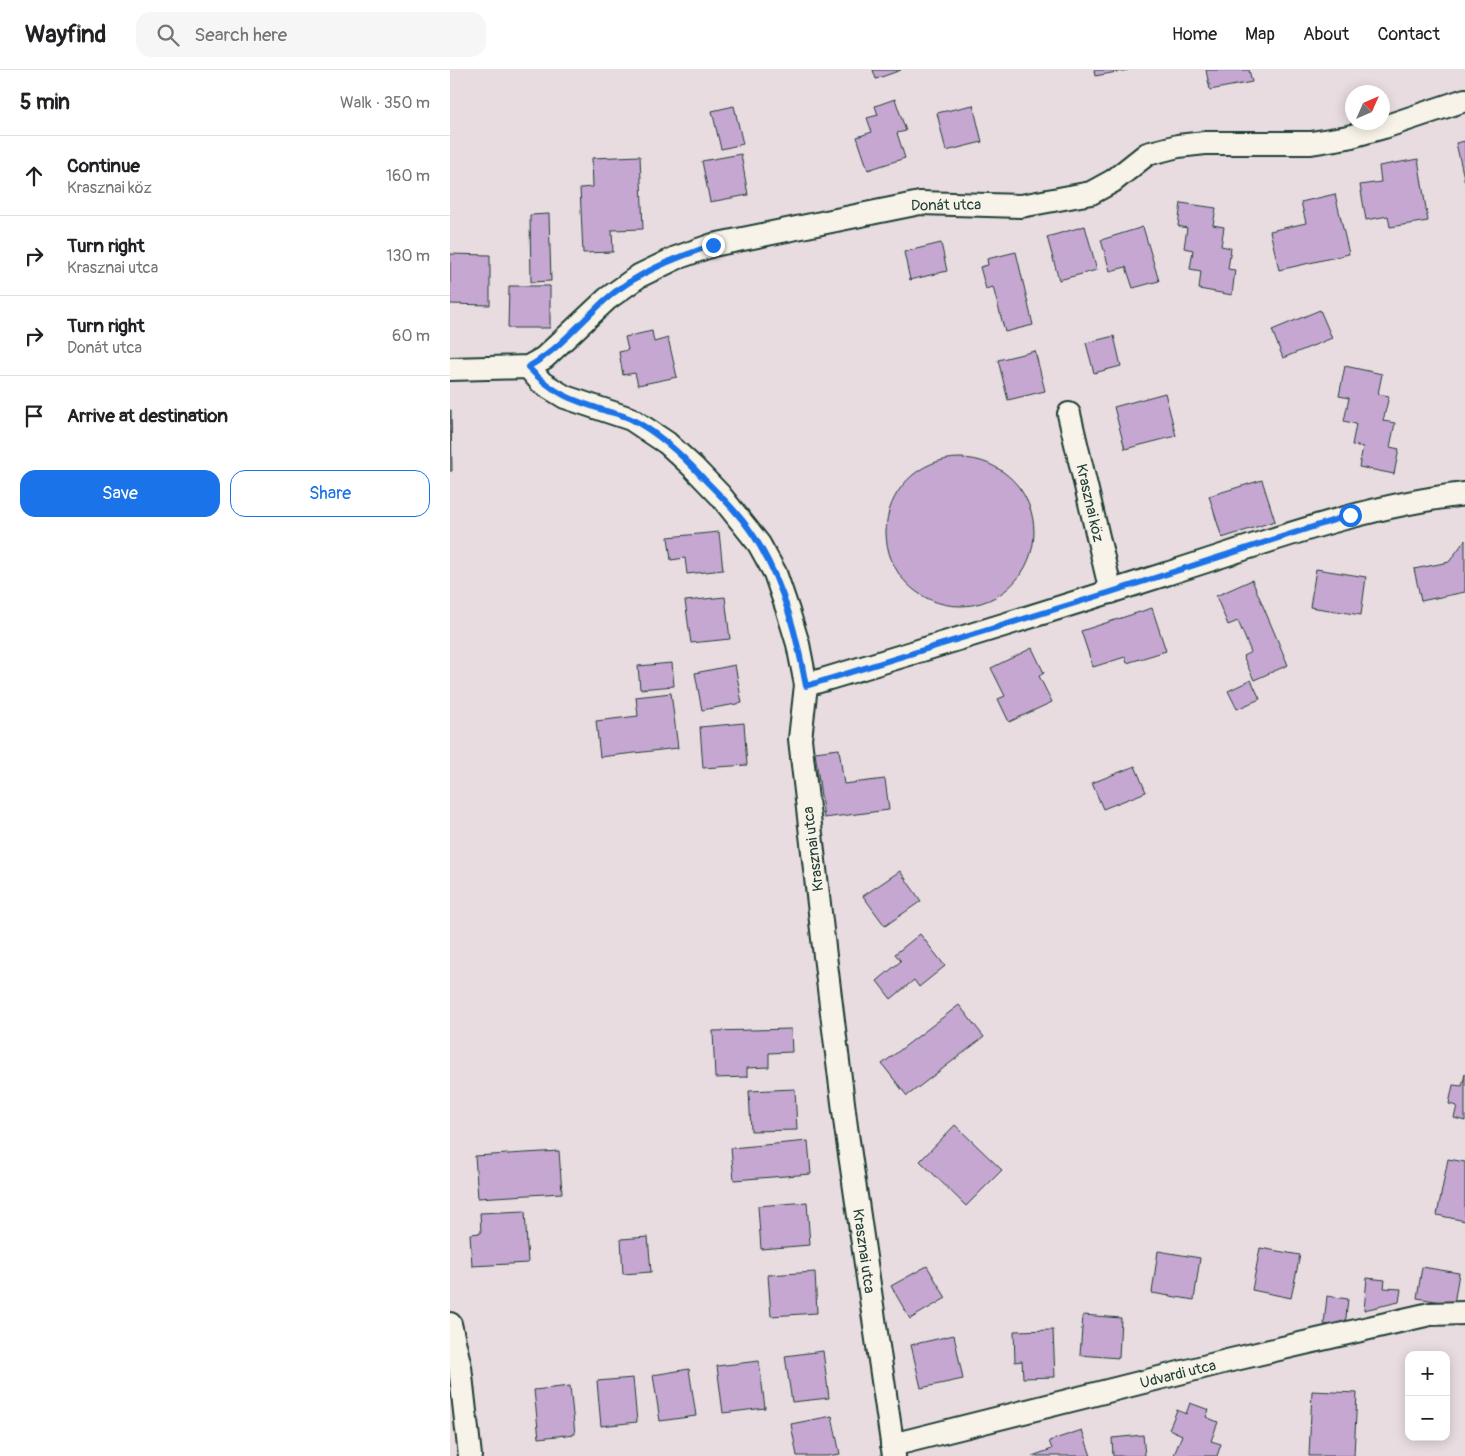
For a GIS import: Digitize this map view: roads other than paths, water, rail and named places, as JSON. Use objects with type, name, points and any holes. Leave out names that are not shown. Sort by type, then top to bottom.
[{"type":"street","name":"Donát utca","points":[[528,367],[544,358],[607,299],[639,276],[676,258],[713,245],[920,203],[1021,206],[1091,193],[1113,181],[1147,154],[1178,146],[1205,143],[1311,143],[1348,137],[1384,128],[1465,100]]},
{"type":"street","points":[[450,369],[528,367]]},
{"type":"street","name":"Krasznai utca","points":[[528,367],[542,383],[565,397],[631,419],[667,443],[693,467],[720,495],[759,544],[774,573],[788,611],[798,644],[806,686],[800,738],[846,1127],[893,1450]]},
{"type":"street","name":"Krasznai köz","points":[[1069,414],[1111,592]]},
{"type":"street","points":[[806,686],[1111,592],[1350,515],[1443,496],[1465,494]]},
{"type":"street","name":"Udvardi utca","points":[[893,1450],[1227,1361],[1430,1314],[1465,1313]]},
{"type":"street","points":[[450,1324],[460,1367],[470,1456]]}]
